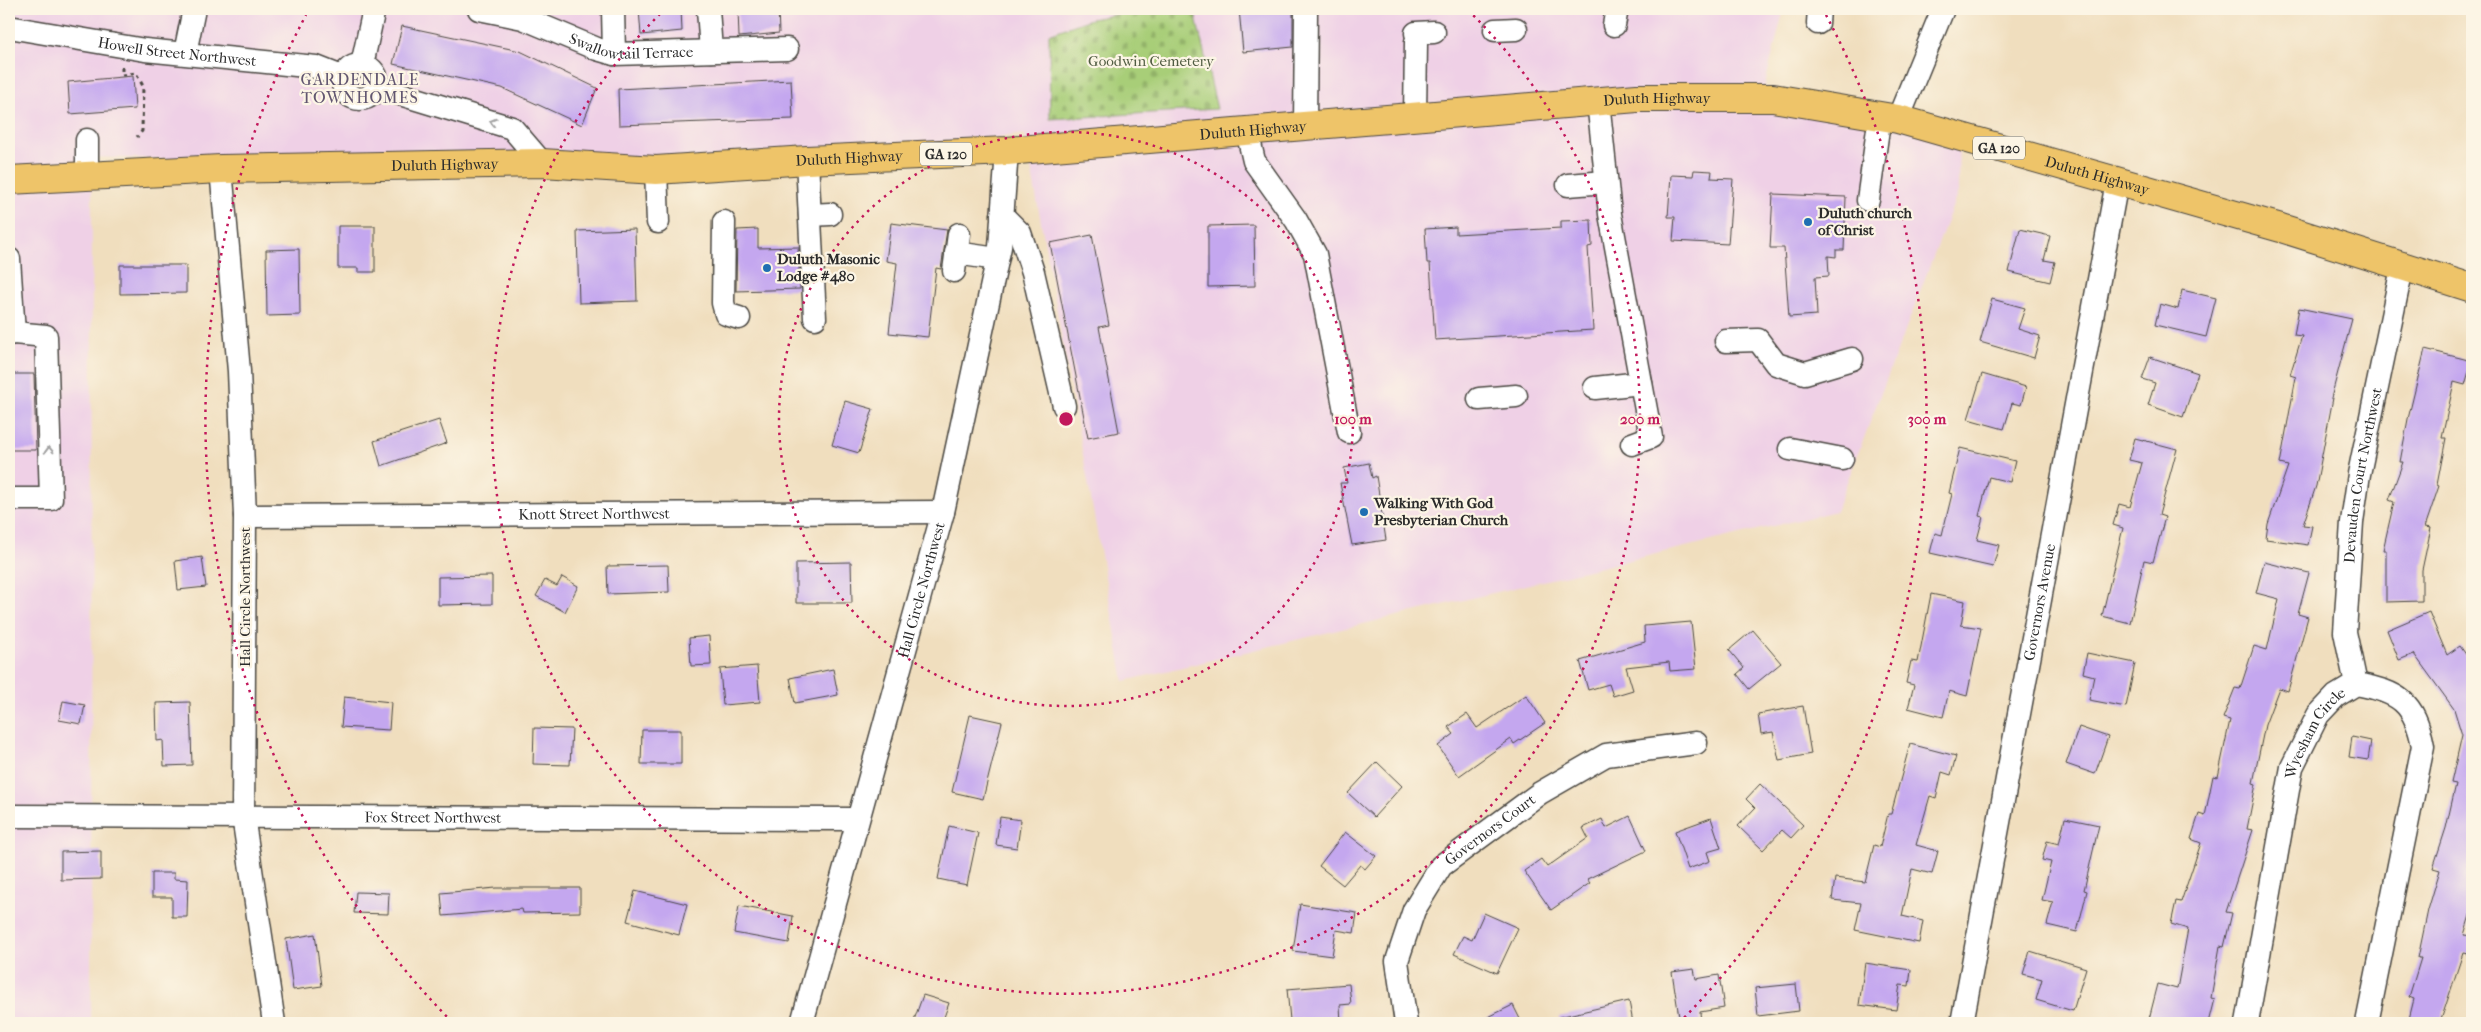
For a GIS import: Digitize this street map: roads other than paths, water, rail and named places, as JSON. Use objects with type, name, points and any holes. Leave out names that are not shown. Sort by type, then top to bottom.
[{"type":"main road","name":"Duluth Highway","points":[[9,180],[221,169],[542,163],[656,170],[807,160],[1007,151],[1637,98],[1773,98],[1889,117],[2288,230],[2402,268],[2472,288]]},
{"type":"street","points":[[185,53],[194,9]]},
{"type":"street","points":[[362,65],[374,9]]},
{"type":"street","name":"Swallowtail Terrace","points":[[479,9],[523,18],[597,49],[614,54],[787,49]]},
{"type":"street","points":[[612,9],[614,54]]},
{"type":"street","points":[[708,9],[710,51]]},
{"type":"street","points":[[1305,127],[1306,9]]},
{"type":"street","points":[[1868,200],[1889,117],[1944,9]]},
{"type":"street","name":"Howell Street Northwest","points":[[9,27],[146,50],[316,67],[344,78]]},
{"type":"street","points":[[1415,116],[1422,36]]},
{"type":"street","points":[[362,65],[375,72],[377,87],[372,95],[359,100],[346,92],[344,78],[352,67],[362,65]]},
{"type":"street","points":[[377,87],[512,128],[542,163]]},
{"type":"street","points":[[1598,102],[1610,214],[1651,438],[1632,444]]},
{"type":"street","points":[[1248,131],[1254,161],[1296,220],[1315,254],[1349,432]]},
{"type":"street","points":[[87,140],[87,176]]},
{"type":"street","name":"Hall Circle Northwest","points":[[802,1023],[943,512],[997,259],[1007,151]]},
{"type":"street","points":[[807,160],[814,318]]},
{"type":"street","name":"Hall Circle Northwest","points":[[221,169],[237,241],[239,371],[245,516],[243,816],[274,1023]]},
{"type":"street","points":[[656,170],[658,222]]},
{"type":"street","points":[[1568,185],[1606,182]]},
{"type":"street","name":"Governors Avenue","points":[[1962,1023],[2117,182]]},
{"type":"street","points":[[1002,215],[1020,233],[1033,272],[1064,406]]},
{"type":"street","points":[[724,222],[724,303],[726,314],[739,318]]},
{"type":"street","points":[[956,253],[997,259]]},
{"type":"street","points":[[9,259],[12,333],[46,336],[51,499],[9,499]]},
{"type":"street","name":"Devauden Court Northwest","points":[[2356,684],[2345,632],[2352,522],[2359,474],[2402,268]]},
{"type":"street","points":[[1726,341],[1758,340],[1776,364],[1805,373],[1852,359]]},
{"type":"street","points":[[1595,388],[1641,383]]},
{"type":"street","points":[[1479,399],[1516,396]]},
{"type":"street","points":[[1790,449],[1842,459]]},
{"type":"street","name":"Knott Street Northwest","points":[[245,516],[943,512]]},
{"type":"street","name":"Wyesham Circle","points":[[2247,1023],[2292,767],[2318,715],[2336,696],[2356,684],[2382,689],[2407,705],[2419,722],[2423,746],[2367,1023]]},
{"type":"street","name":"Governors Court","points":[[1406,1023],[1398,961],[1414,910],[1440,866],[1540,793],[1606,755],[1696,743]]},
{"type":"street","name":"Fox Street Northwest","points":[[9,816],[857,820]]},
{"type":"place","name":"Duluth church of Christ","points":[[1808,222]]},
{"type":"place","name":"Duluth Masonic Lodge #480","points":[[767,268]]},
{"type":"place","name":"Walking With God Presbyterian Church","points":[[1364,512]]},
{"type":"district","name":"GARDENDALE TOWNHOMES","points":[[360,88]]},
{"type":"park label","name":"Goodwin Cemetery","points":[[1151,61]]}]
